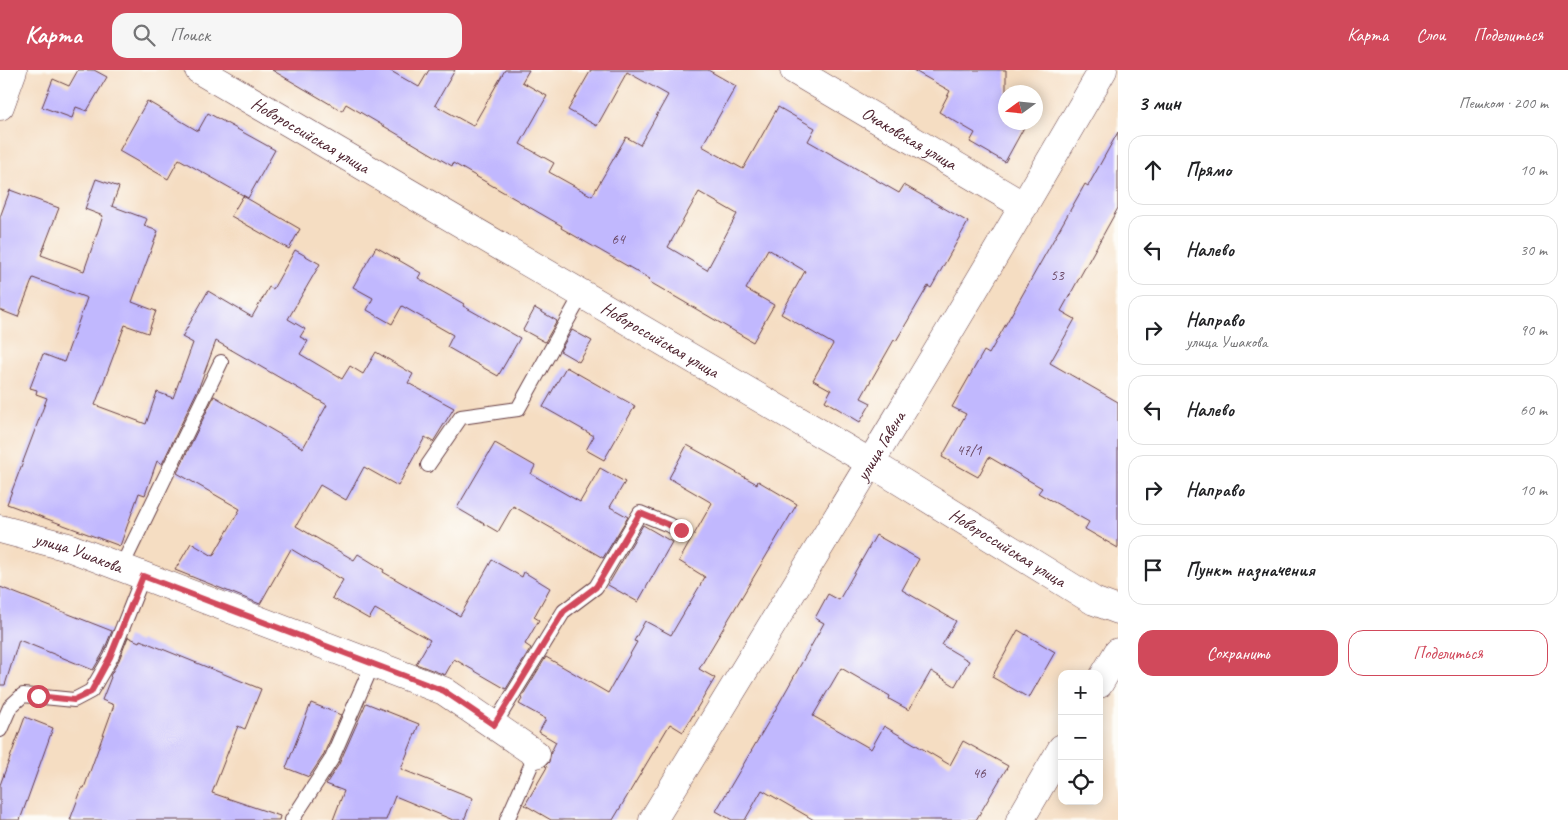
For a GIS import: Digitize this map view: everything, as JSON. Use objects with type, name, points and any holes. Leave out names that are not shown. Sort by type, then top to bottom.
[{"type":"street","name":"Новороссийская улица","points":[[199,70],[871,463],[1094,601],[1118,610]]},
{"type":"street","name":"Очаковская улица","points":[[794,70],[1024,206]]},
{"type":"street","name":"улица Гавена","points":[[653,820],[871,463],[1024,206],[1102,70]]},
{"type":"street","points":[[0,106],[9,71]]},
{"type":"street","name":"улица Ушакова","points":[[0,529],[68,548],[444,691],[536,754]]},
{"type":"street","points":[[1103,677],[1118,652]]},
{"type":"street","points":[[1020,820],[1058,755]]},
{"type":"lane","points":[[428,465],[461,416],[518,409],[582,294]]},
{"type":"lane","points":[[0,730],[10,707],[23,695],[74,700],[91,692],[110,657],[132,572],[220,362]]},
{"type":"lane","points":[[494,725],[564,611],[596,587],[640,513],[681,530]]},
{"type":"lane","points":[[292,820],[332,760],[373,664]]},
{"type":"lane","points":[[507,820],[536,754]]},
{"type":"building","points":[[78,70],[94,70],[107,77],[87,111],[76,107],[72,118],[42,107],[53,79],[69,86]]},
{"type":"building","points":[[272,70],[389,70],[419,87],[429,70],[455,70],[435,105],[473,126],[505,70],[529,70],[522,82],[547,96],[520,144],[554,163],[549,172],[592,196],[626,137],[640,145],[668,95],[627,72],[597,126],[568,110],[591,70],[708,70],[736,86],[702,146],[743,169],[778,107],[815,128],[808,141],[899,193],[904,185],[968,222],[931,288],[928,286],[861,398],[871,403],[860,422],[825,401],[831,390],[813,380],[833,344],[781,314],[805,271],[768,249],[746,289],[774,305],[753,342],[648,281],[650,279],[561,228],[562,226],[453,163],[452,166],[346,104],[342,111]],"holes":[[[699,192],[737,214],[707,270],[668,247]]]},
{"type":"building","points":[[913,70],[1006,70],[1006,85],[998,85],[998,130],[1023,130],[1005,162],[970,142],[975,133],[939,112],[950,91]]},
{"type":"building","points":[[147,101],[198,131],[208,113],[275,150],[248,198],[179,159],[168,179],[119,151]]},
{"type":"building","points":[[1118,132],[1118,208],[1061,311],[1075,319],[1050,363],[1118,402],[1118,548],[1085,529],[1089,522],[1038,493],[1042,488],[989,457],[978,477],[942,457],[966,414],[952,407],[984,351],[989,354],[1085,184],[1088,186]]},
{"type":"building","points":[[96,179],[119,187],[112,206],[147,219],[144,226],[158,231],[132,302],[156,311],[148,333],[125,325],[95,405],[146,424],[157,392],[173,398],[193,343],[182,337],[208,291],[252,317],[269,287],[273,289],[295,250],[320,264],[288,319],[305,329],[300,337],[308,341],[300,354],[342,379],[350,366],[363,374],[376,352],[413,374],[408,383],[454,408],[433,442],[425,437],[398,486],[364,467],[346,500],[320,485],[296,526],[354,560],[358,554],[384,570],[383,572],[460,616],[492,560],[522,577],[524,572],[550,588],[534,617],[539,620],[525,644],[531,648],[506,689],[454,659],[445,675],[416,664],[430,640],[375,609],[369,619],[332,598],[343,580],[291,549],[260,604],[175,570],[191,543],[213,556],[240,509],[177,473],[214,396],[303,448],[327,405],[216,341],[199,387],[162,464],[157,461],[145,495],[139,493],[120,546],[7,504],[47,398],[36,394],[37,390],[30,388],[43,354],[64,362],[87,298],[33,278],[18,317],[0,310],[0,217],[10,190],[59,208],[41,255],[84,271],[103,216],[85,209]]},
{"type":"building","points":[[243,196],[300,229],[289,249],[231,216]]},
{"type":"building","points":[[376,247],[421,273],[418,278],[520,338],[498,376],[447,347],[453,335],[402,306],[392,324],[367,310],[373,298],[353,287]]},
{"type":"building","points":[[535,308],[557,321],[545,342],[523,330]]},
{"type":"building","points":[[572,330],[592,341],[579,362],[560,351]]},
{"type":"building","points":[[566,367],[635,406],[604,460],[586,450],[594,436],[543,407]]},
{"type":"building","points":[[495,443],[535,466],[531,474],[580,502],[600,468],[625,482],[610,507],[628,517],[603,558],[513,506],[498,532],[457,508]]},
{"type":"building","points":[[687,445],[757,484],[758,481],[797,504],[699,669],[715,678],[683,732],[670,724],[613,820],[551,820],[525,805],[547,767],[545,766],[549,762],[556,742],[539,732],[546,719],[519,704],[521,698],[546,657],[608,693],[637,642],[634,641],[645,621],[671,635],[705,577],[679,561],[712,503],[669,478]]},
{"type":"building","points":[[643,525],[672,542],[638,602],[608,585]]},
{"type":"building","points":[[876,535],[919,559],[902,590],[956,621],[942,645],[969,661],[955,686],[931,671],[909,710],[889,699],[890,696],[841,668],[813,716],[871,749],[884,726],[950,765],[963,741],[1008,766],[976,820],[814,820],[762,790],[745,820],[732,820],[716,811],[824,623],[815,618],[828,594],[839,600]]},
{"type":"building","points":[[0,587],[112,631],[103,653],[93,670],[19,640],[5,685],[0,685]]},
{"type":"building","points":[[1018,630],[1055,652],[1029,698],[992,677]]},
{"type":"building","points":[[128,637],[139,642],[140,640],[261,689],[245,729],[238,726],[212,793],[280,816],[279,820],[70,820],[82,788],[84,788],[114,705],[102,700],[110,676]]},
{"type":"building","points":[[311,703],[341,715],[323,756],[309,777],[286,768]]},
{"type":"building","points":[[366,703],[419,724],[401,769],[473,798],[464,820],[453,820],[395,796],[386,820],[333,820],[344,791],[326,784],[339,764]]},
{"type":"building","points":[[25,717],[53,728],[20,820],[0,820],[0,785]]},
{"type":"route","points":[[38,696],[74,700],[91,692],[110,657],[143,576],[444,691],[494,725],[564,611],[596,587],[640,513],[681,530]]}]
